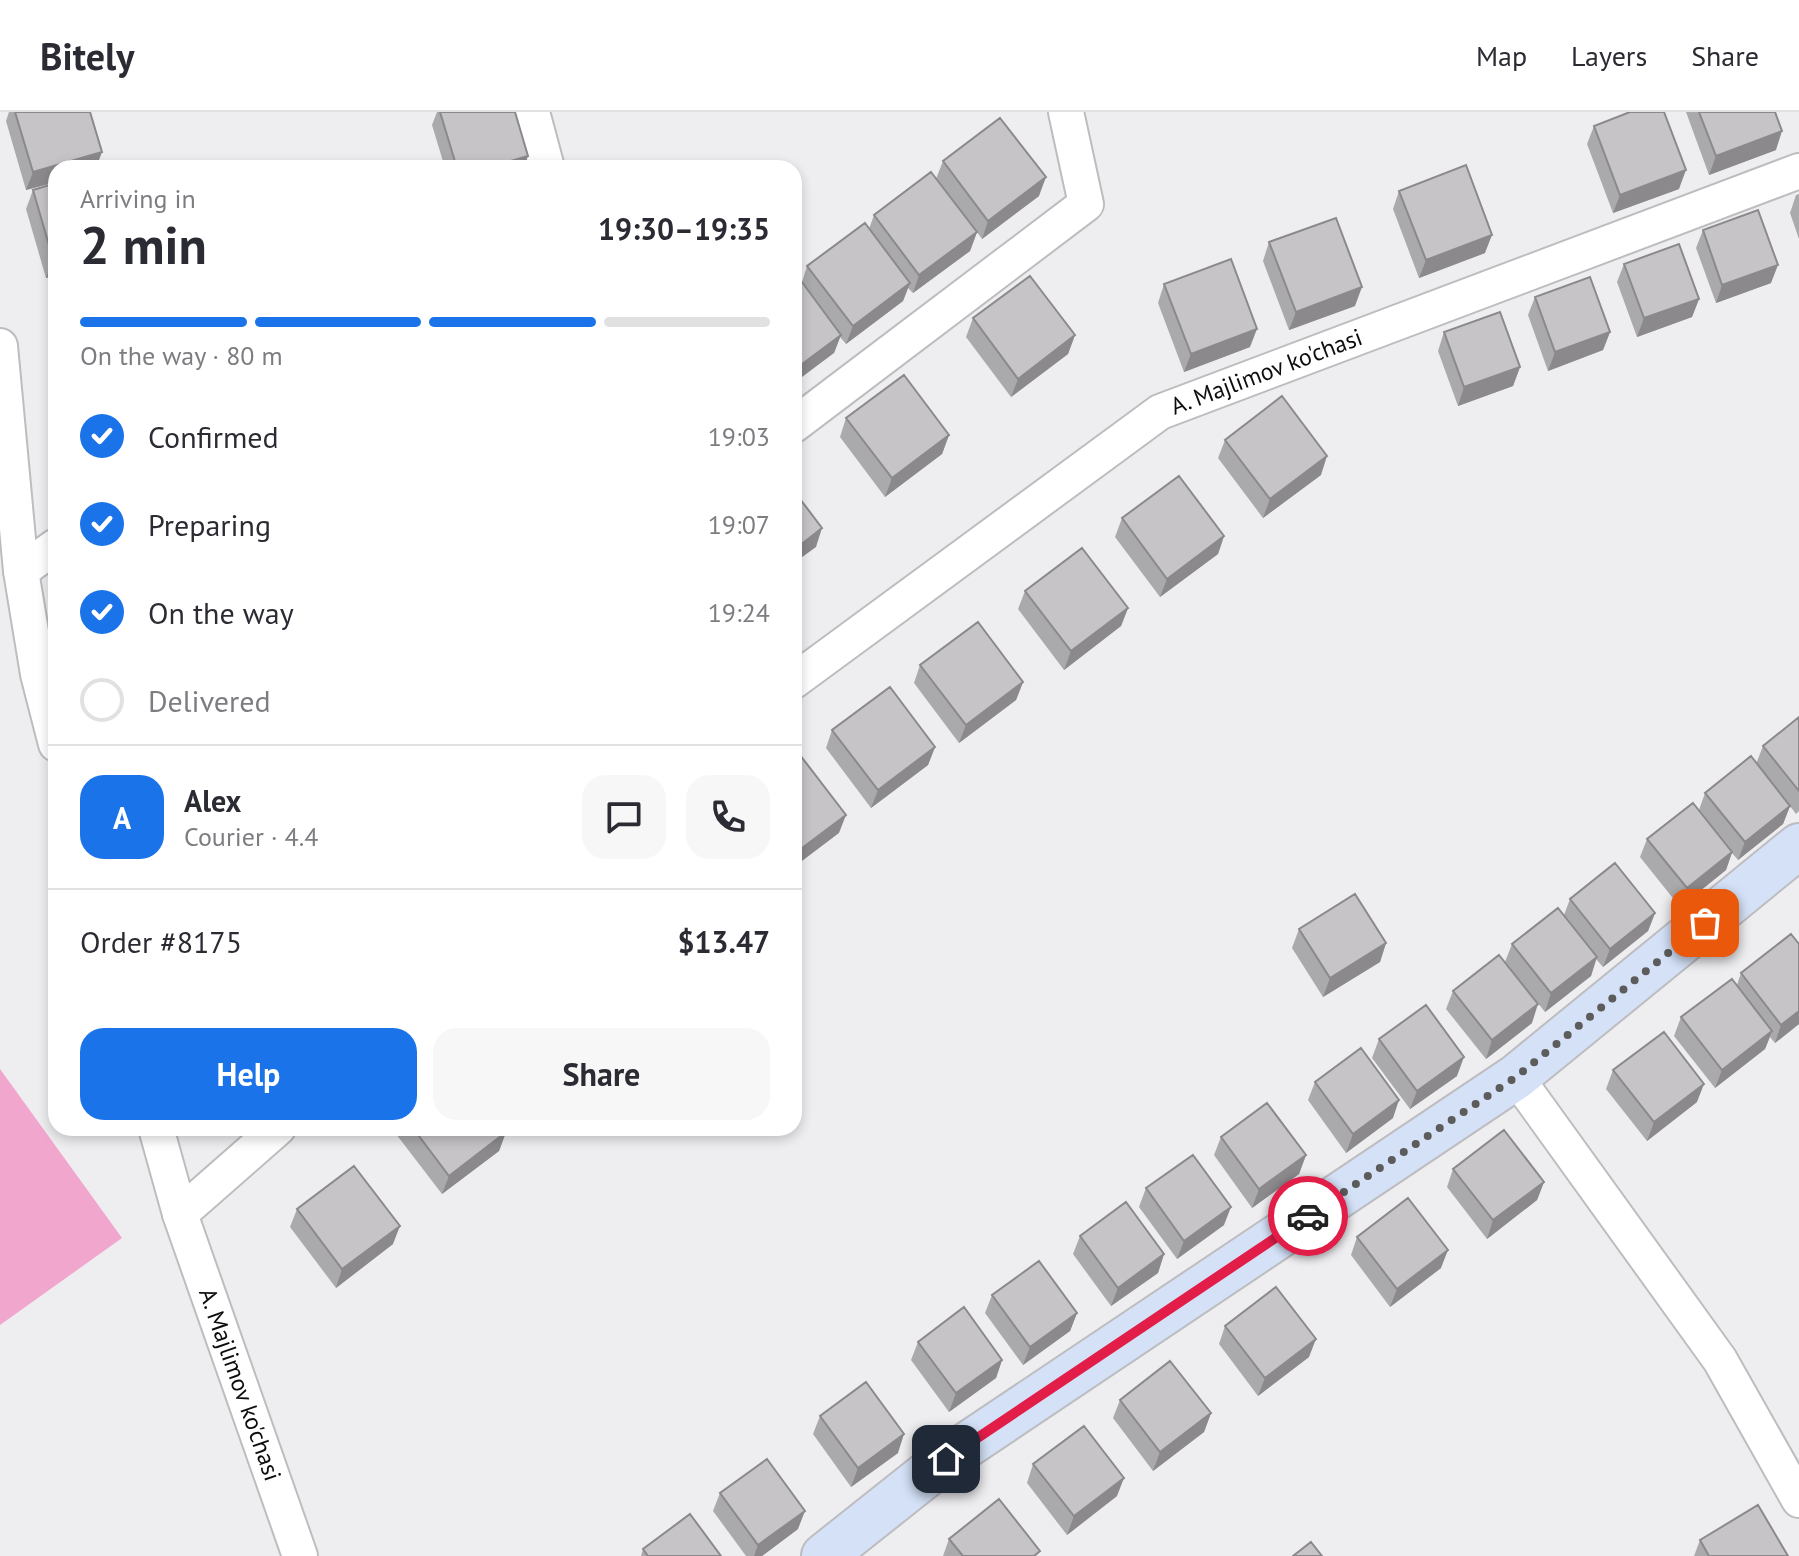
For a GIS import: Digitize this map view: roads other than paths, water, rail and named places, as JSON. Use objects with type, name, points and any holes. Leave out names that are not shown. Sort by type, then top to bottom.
[{"type":"main road","points":[[824,1556],[946,1459],[1516,1077],[1799,846]]},
{"type":"street","points":[[532,112],[545,160]]},
{"type":"street","points":[[802,419],[1086,204],[1066,112]]},
{"type":"street","name":"A. Majlimov ko'chasi","points":[[802,675],[1160,412],[1799,171]]},
{"type":"street","points":[[0,346],[21,571],[38,674],[48,713]]},
{"type":"street","points":[[21,571],[48,552]]},
{"type":"street","points":[[1516,1077],[1720,1360],[1799,1500]]},
{"type":"street","name":"A. Majlimov ko'chasi","points":[[158,1136],[180,1214],[300,1556]]},
{"type":"street","points":[[180,1214],[269,1136]]}]
